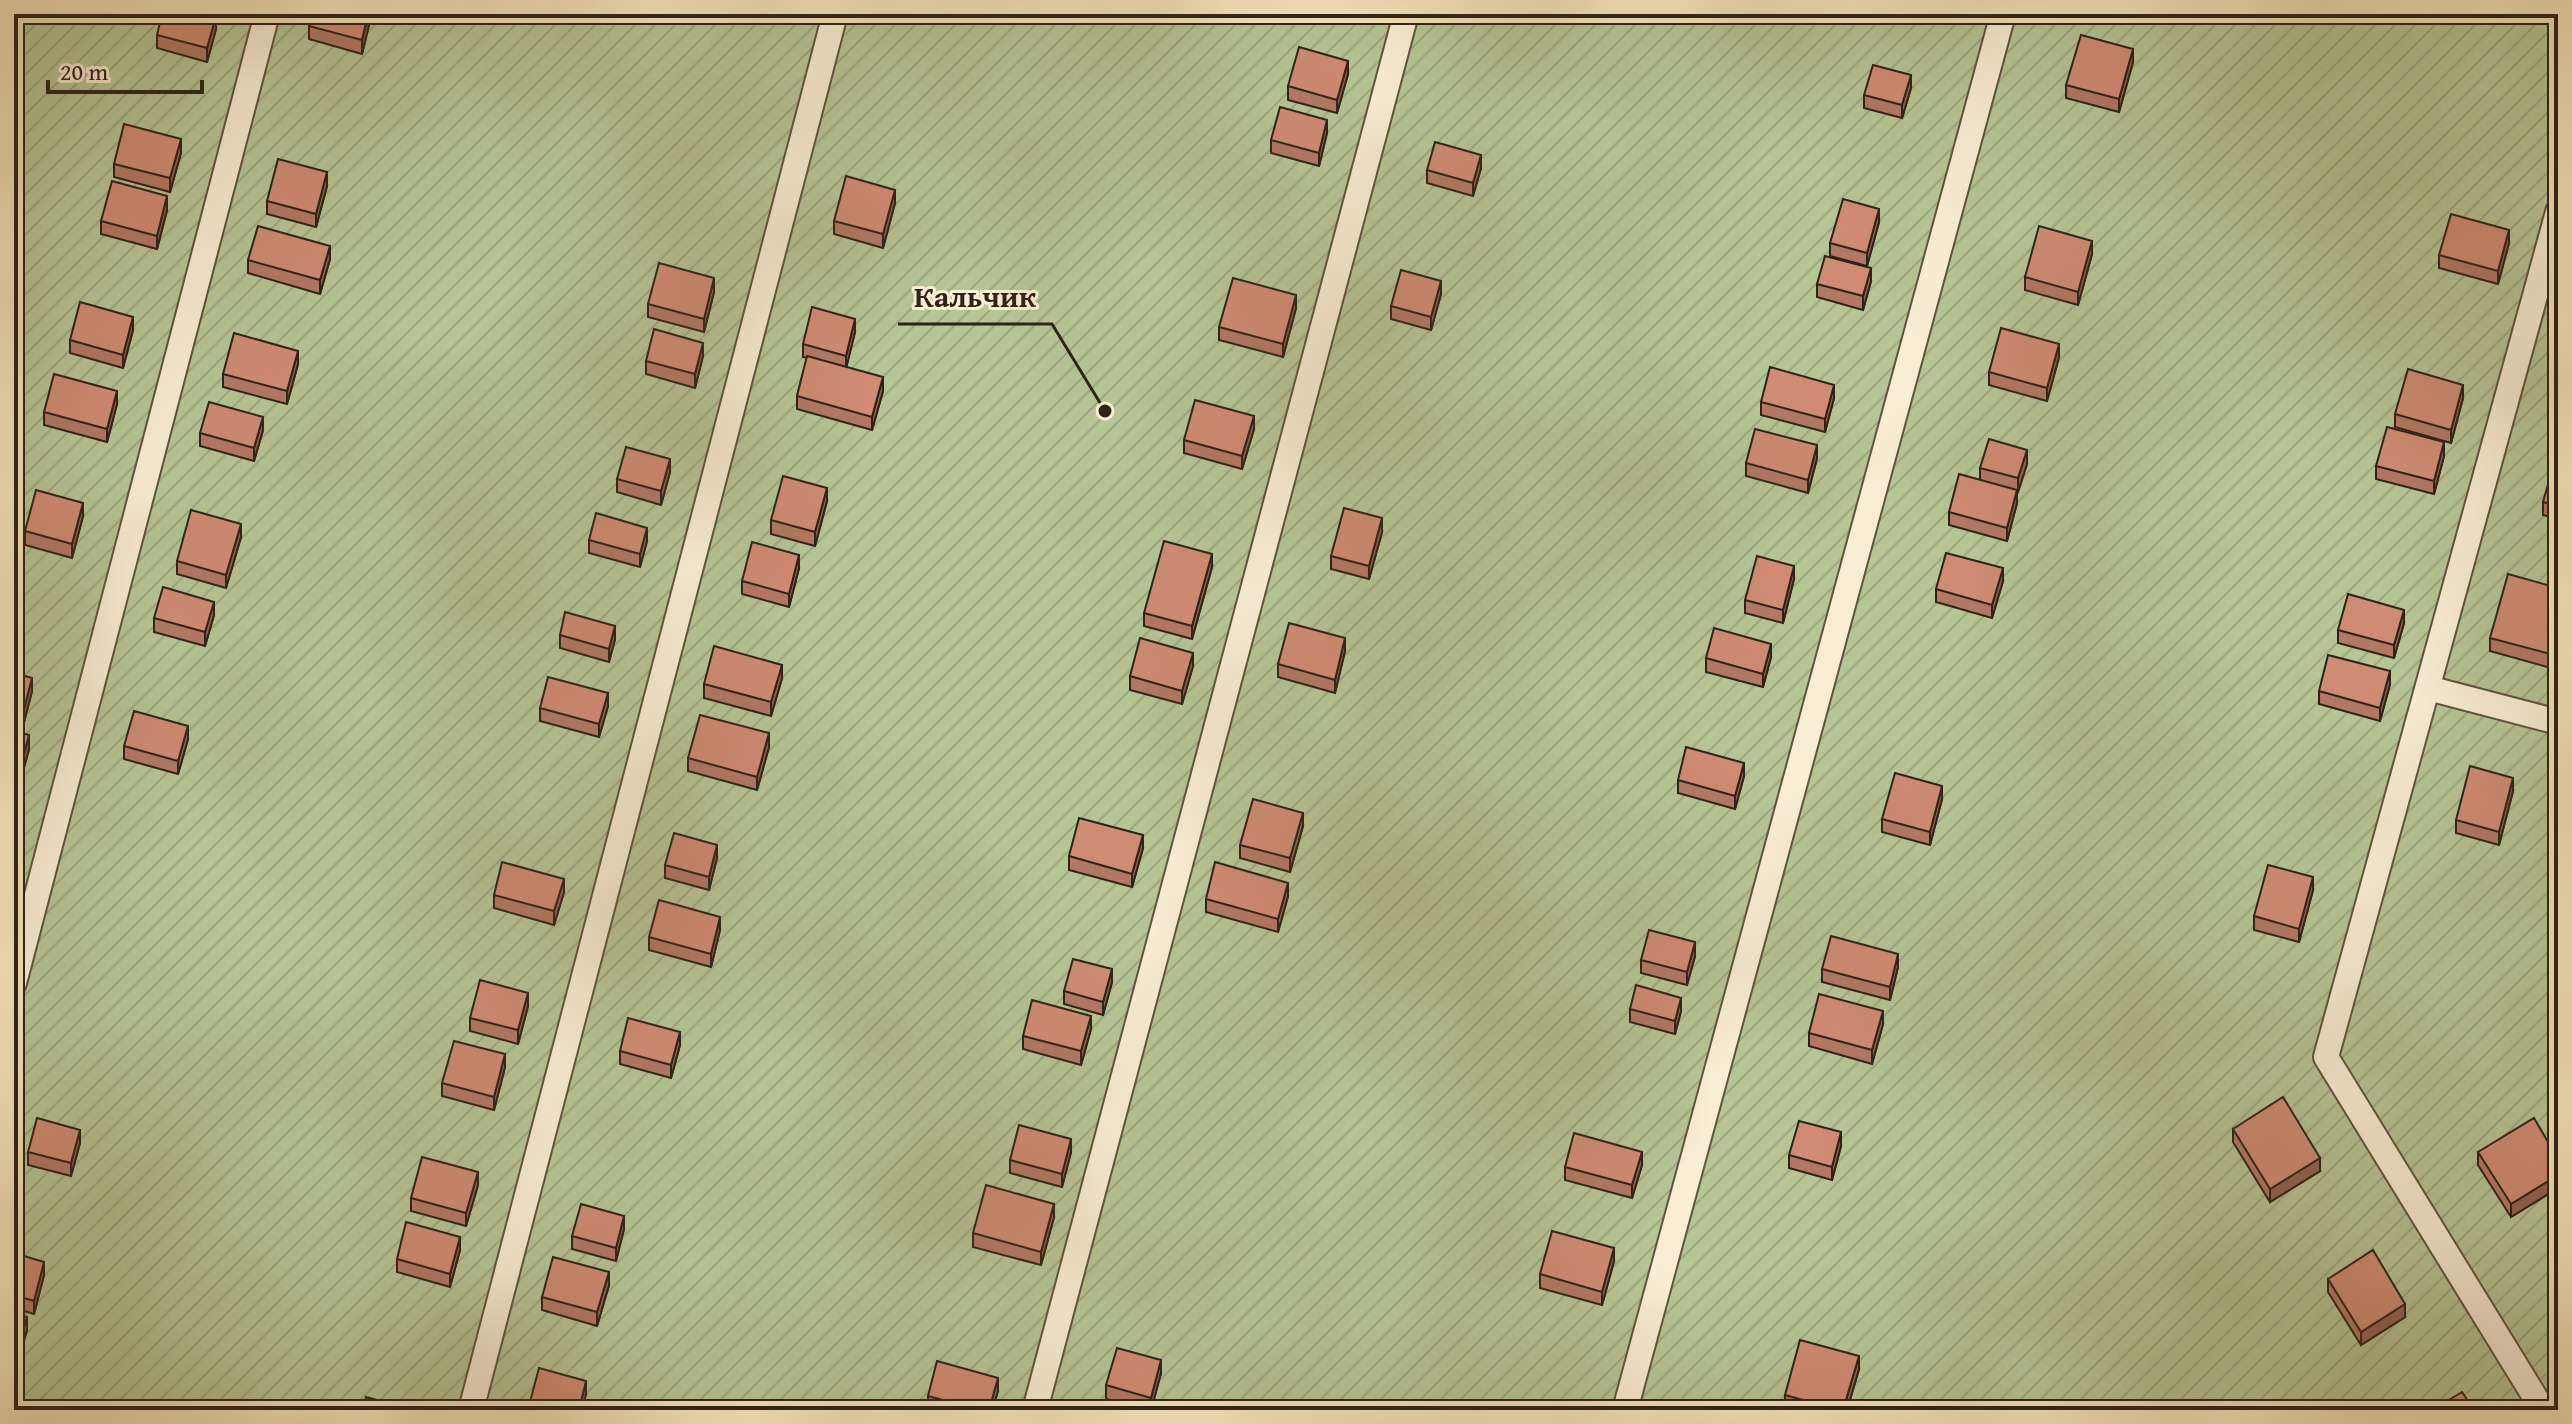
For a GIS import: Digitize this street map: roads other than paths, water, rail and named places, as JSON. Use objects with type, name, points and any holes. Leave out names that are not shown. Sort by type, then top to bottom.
[{"type":"lane","points":[[14,983],[267,14]]},
{"type":"lane","points":[[471,1410],[835,14]]},
{"type":"lane","points":[[1035,1410],[1406,14]]},
{"type":"lane","points":[[1625,1410],[2003,14]]},
{"type":"lane","points":[[2543,1410],[2326,1057],[2558,212]]},
{"type":"lane","points":[[2428,688],[2558,722]]},
{"type":"place","name":"Кальчик","points":[[1105,411]]}]
